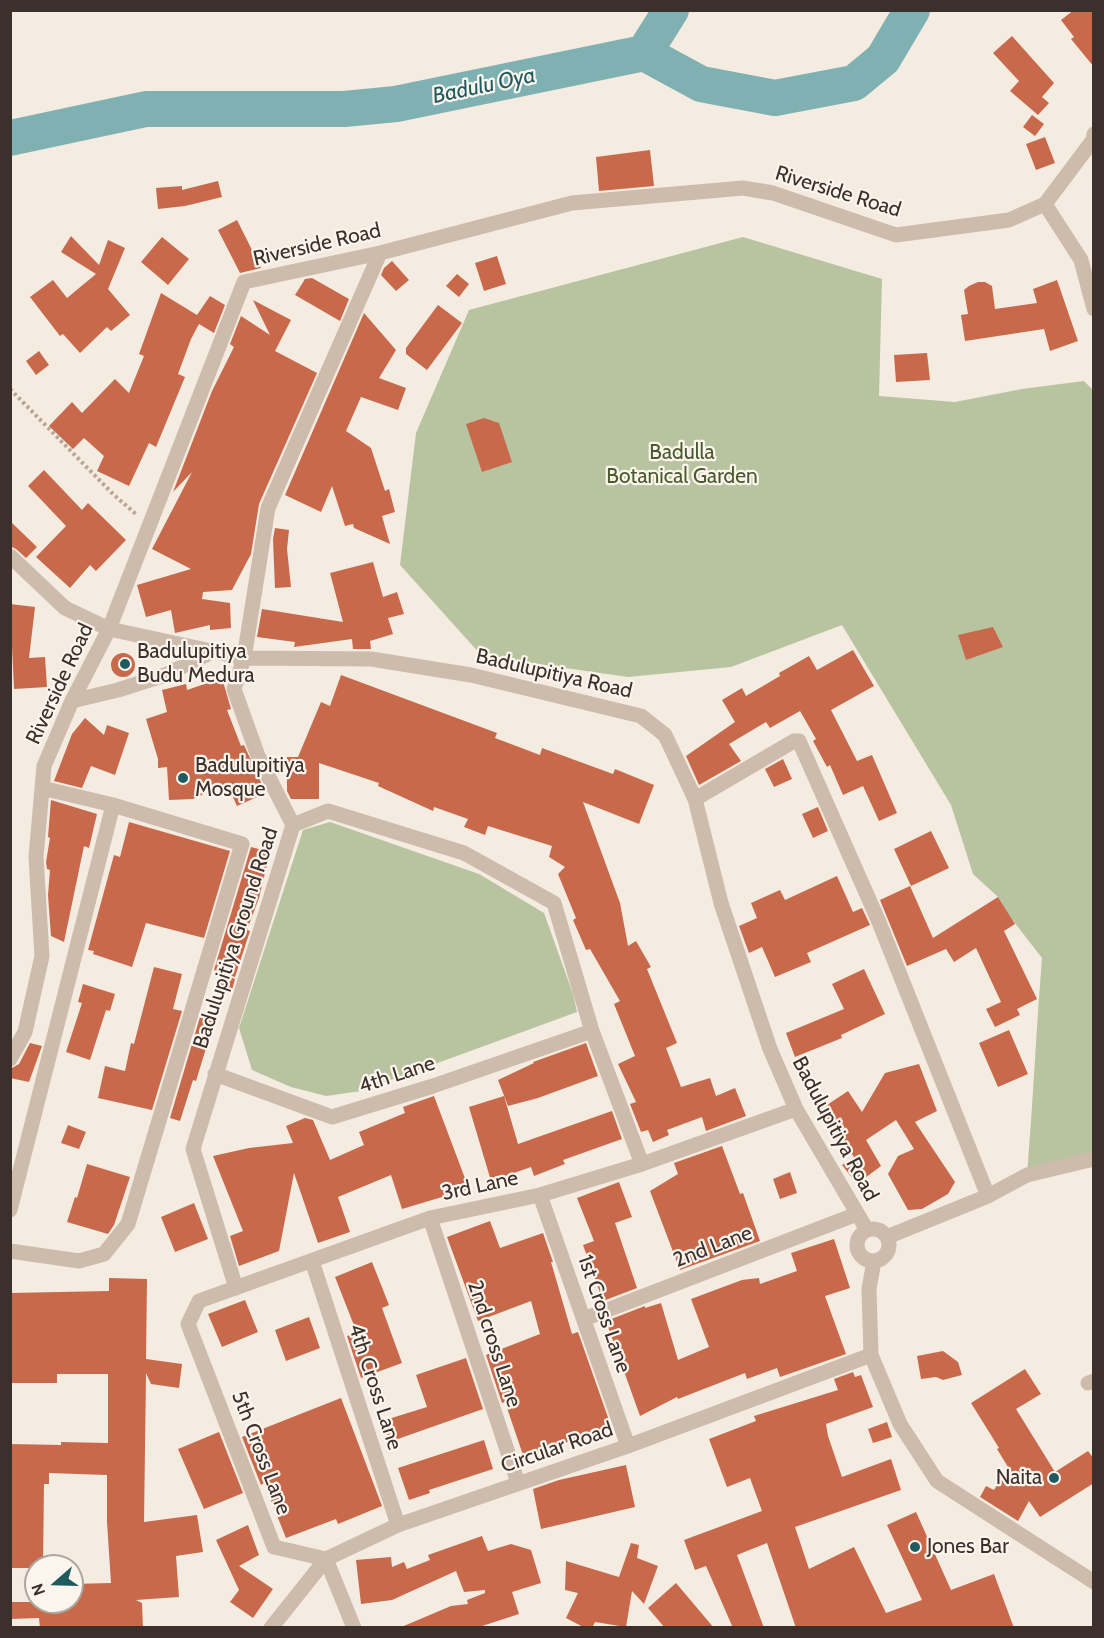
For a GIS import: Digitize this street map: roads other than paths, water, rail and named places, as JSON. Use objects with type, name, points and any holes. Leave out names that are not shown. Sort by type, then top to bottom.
[{"type":"street","name":"Riverside Road","points":[[10,1059],[24,1032],[42,956],[36,856],[44,766],[72,701],[109,629],[244,282],[380,252],[572,203],[743,188],[774,193],[896,235],[1010,220],[1045,204],[1093,140],[1094,134]]},
{"type":"street","points":[[1045,204],[1082,260],[1094,309]]},
{"type":"street","points":[[293,825],[258,756],[234,689],[244,658],[268,508],[380,252]]},
{"type":"street","name":"Badulupitiya Road","points":[[10,556],[65,608],[109,629],[244,658],[370,659],[471,675],[641,716],[665,735],[695,799],[721,903],[758,1018],[796,1109],[867,1230]]},
{"type":"street","points":[[72,701],[165,675],[214,651]]},
{"type":"street","points":[[695,799],[794,741],[799,741],[879,922],[988,1196]]},
{"type":"street","points":[[10,1251],[79,1261],[104,1254],[128,1224],[242,844],[113,805],[42,788]]},
{"type":"street","points":[[10,1210],[113,805]]},
{"type":"street","name":"Badulupitiya Ground Road","points":[[236,1288],[193,1149],[293,825],[328,811],[464,853],[554,903],[591,1031],[642,1164]]},
{"type":"street","name":"4th Lane","points":[[215,1074],[332,1117],[433,1086],[591,1031]]},
{"type":"street","name":"3rd Lane","points":[[188,1324],[199,1301],[430,1218],[540,1195],[642,1164],[796,1109]]},
{"type":"street","points":[[1094,1159],[1028,1175],[988,1196],[887,1237],[889,1242],[887,1253],[884,1257],[874,1261],[869,1289],[871,1354],[900,1424],[937,1481],[1094,1582]]},
{"type":"street","name":"1st Cross Lane","points":[[540,1195],[628,1446]]},
{"type":"street","name":"2nd Lane","points":[[584,1319],[857,1214]]},
{"type":"street","name":"2nd cross Lane","points":[[430,1218],[518,1483]]},
{"type":"street","name":"Badulupitiya Road","points":[[874,1261],[864,1258],[858,1248],[859,1238],[867,1230],[876,1229],[887,1237]]},
{"type":"street","name":"4th Cross Lane","points":[[312,1261],[398,1525]]},
{"type":"street","name":"5th Cross Lane","points":[[188,1324],[274,1547],[326,1560]]},
{"type":"street","name":"Circular Road","points":[[326,1560],[398,1525],[628,1446],[871,1354]]},
{"type":"street","points":[[271,1628],[326,1560],[354,1628]]},
{"type":"waterway","points":[[644,53],[671,10]]},
{"type":"waterway","name":"Badulu Oya","points":[[10,138],[146,109],[344,109],[396,104],[644,53],[701,84],[775,98],[854,83],[883,59],[912,10]]},
{"type":"place","name":"Badulupitiya Budu Medura","points":[[125,664]]},
{"type":"place","name":"Badulupitiya Mosque","points":[[183,778]]},
{"type":"place","name":"Naita","points":[[1054,1478]]},
{"type":"place","name":"Jones Bar","points":[[915,1547]]},
{"type":"park label","name":"Badulla Botanical Garden","points":[[682,465]]}]
